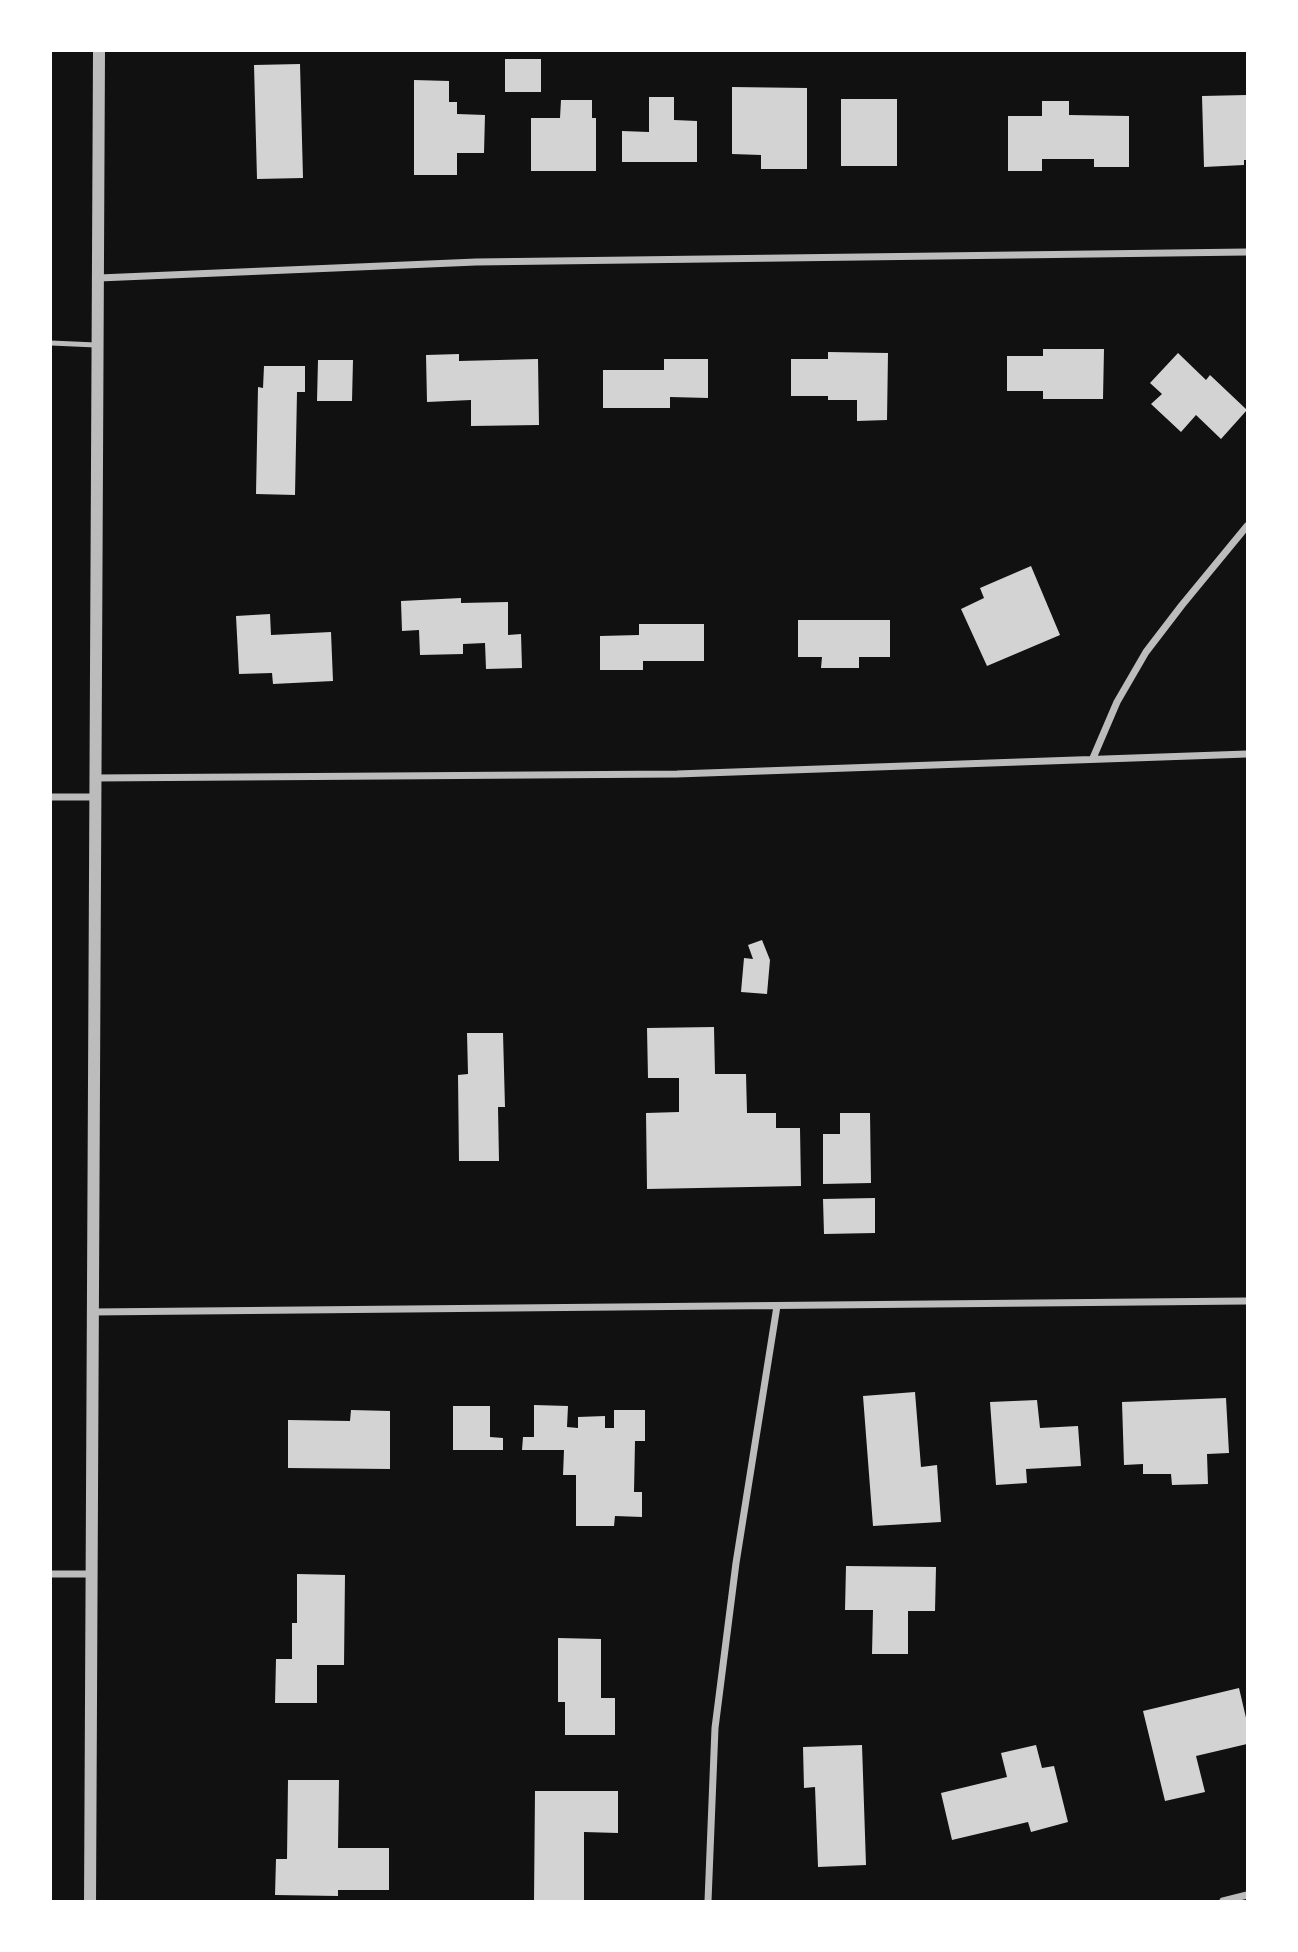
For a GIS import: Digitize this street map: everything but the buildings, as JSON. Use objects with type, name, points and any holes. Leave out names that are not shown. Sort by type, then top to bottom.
[{"type":"street","points":[[90,1901],[99,51]]},
{"type":"street","points":[[99,278],[476,262],[1247,251]]},
{"type":"street","points":[[1093,758],[1117,702],[1146,652],[1247,526]]},
{"type":"street","points":[[94,778],[677,774],[1247,754]]},
{"type":"street","points":[[51,797],[94,797]]},
{"type":"street","points":[[92,1312],[1247,1301]]},
{"type":"street","points":[[708,1901],[711,1782],[719,1687],[777,1306]]},
{"type":"street","points":[[51,1574],[90,1574]]},
{"type":"street","points":[[1223,1901],[1247,1895]]},
{"type":"lane","points":[[51,343],[99,345]]}]
